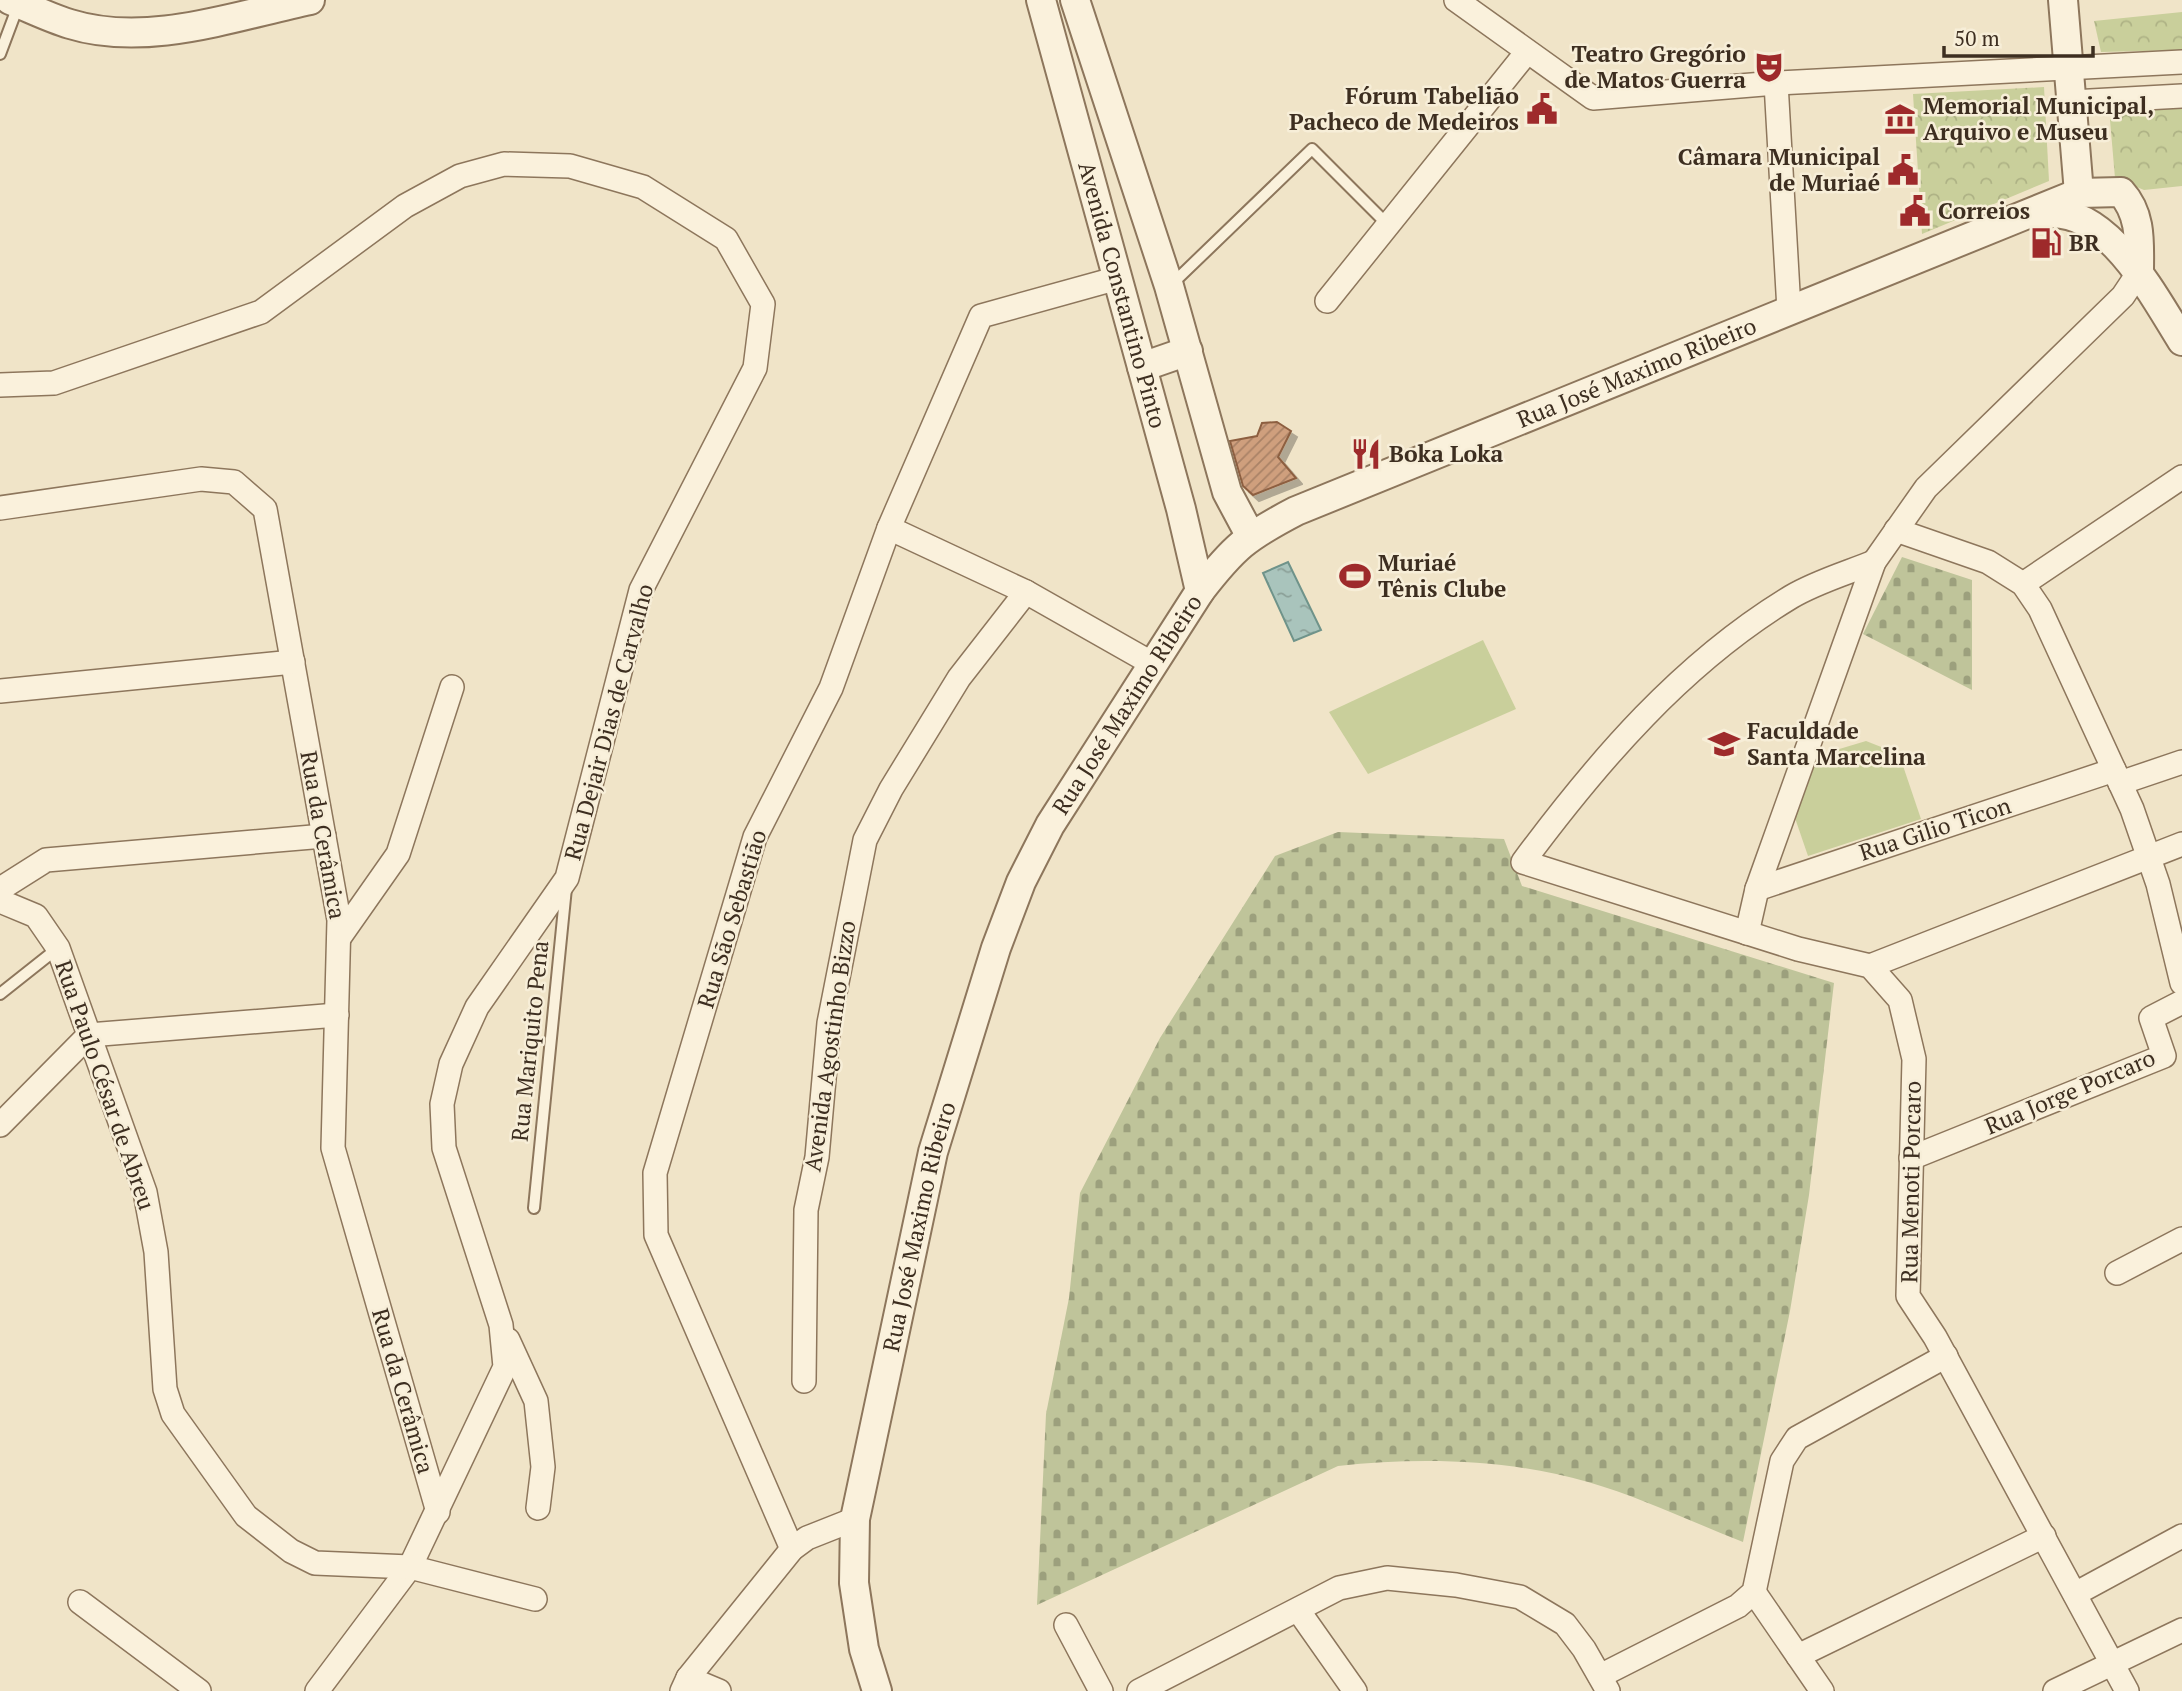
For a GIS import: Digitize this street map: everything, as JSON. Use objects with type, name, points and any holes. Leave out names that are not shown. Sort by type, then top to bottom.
[{"type":"street","points":[[15,2],[71,25],[119,32],[175,29],[310,0]]},
{"type":"street","name":"Avenida Constantino Pinto","points":[[1041,0],[1181,509],[1200,591]]},
{"type":"street","name":"Avenida Constantino Pinto","points":[[1075,0],[1169,286],[1227,492],[1250,535]]},
{"type":"street","points":[[1456,0],[1593,98],[1776,83],[2182,62]]},
{"type":"street","points":[[2063,0],[2079,193]]},
{"type":"street","points":[[1327,301],[1527,52]]},
{"type":"street","points":[[1776,83],[1789,310]]},
{"type":"street","points":[[2072,102],[2182,96]]},
{"type":"street","name":"Rua Dejair Dias de Carvalho","points":[[0,385],[54,383],[261,312],[405,206],[460,176],[504,164],[569,166],[643,187],[726,239],[763,304],[755,368],[641,590],[567,878],[477,1007],[450,1064],[442,1104],[444,1148],[501,1325],[505,1367],[410,1567],[317,1691]]},
{"type":"street","points":[[1747,933],[1757,889],[1874,562],[1926,488],[2123,296],[2138,272],[2137,229],[2132,204],[2121,192],[2079,193],[2018,220]]},
{"type":"street","points":[[2018,220],[2046,213],[2078,216],[2101,231],[2138,272],[2182,341]]},
{"type":"street","name":"Rua José Maximo Ribeiro","points":[[877,1691],[864,1649],[854,1583],[855,1519],[933,1153],[996,948],[1021,882],[1050,825],[1200,591],[1227,556],[1250,535],[1296,511],[1789,310],[2018,220]]},
{"type":"street","name":"Rua São Sebastião","points":[[792,1549],[656,1235],[655,1172],[754,837],[831,688],[889,528],[981,316],[1118,278]]},
{"type":"street","points":[[1142,368],[1188,351]]},
{"type":"street","points":[[2023,584],[2182,477]]},
{"type":"street","name":"Rua da Cerâmica","points":[[0,508],[201,479],[234,482],[265,509],[339,920],[333,1148],[438,1512]]},
{"type":"street","points":[[889,528],[1026,592],[1153,664]]},
{"type":"street","points":[[1896,530],[1988,562],[2023,584],[2040,609],[2117,776],[2158,884],[2182,983]]},
{"type":"street","points":[[1874,562],[1793,596],[1732,637],[1657,702],[1555,819],[1523,862],[1747,933],[1870,966],[2182,844]]},
{"type":"street","name":"Avenida Agostinho Bizzo","points":[[804,1381],[806,1210],[817,1157],[829,1023],[865,840],[891,789],[959,678],[1026,592]]},
{"type":"street","points":[[0,691],[293,662]]},
{"type":"street","points":[[339,938],[398,855],[452,687]]},
{"type":"street","name":"Rua Gilio Ticon","points":[[1757,889],[2117,776],[2182,762]]},
{"type":"street","points":[[0,889],[46,860],[324,836]]},
{"type":"street","name":"Rua Paulo César de Abreu","points":[[0,901],[36,916],[58,948],[145,1192],[156,1252],[165,1389],[173,1414],[246,1516],[291,1551],[315,1563],[410,1567],[535,1599]]},
{"type":"street","name":"Rua Menoti Porcaro","points":[[1870,966],[1899,1000],[1914,1059],[1908,1296],[1946,1356],[2127,1691]]},
{"type":"street","name":"Rua Jorge Porcaro","points":[[1912,1158],[2164,1056],[2151,1017],[2182,1002]]},
{"type":"street","points":[[0,1125],[89,1035],[337,1015]]},
{"type":"street","points":[[2117,1273],[2182,1239]]},
{"type":"street","points":[[501,1325],[537,1401],[543,1467],[538,1508]]},
{"type":"street","points":[[1139,1691],[1339,1588],[1387,1578],[1456,1584],[1520,1597],[1565,1624],[1604,1683],[1738,1606],[1754,1592],[1782,1461],[1797,1438],[1946,1356]]},
{"type":"street","points":[[719,1691],[685,1685],[792,1549],[807,1538],[855,1519]]},
{"type":"street","points":[[1798,1656],[2044,1536]]},
{"type":"street","points":[[2075,1594],[2182,1536]]},
{"type":"street","points":[[1754,1592],[1822,1691]]},
{"type":"street","points":[[80,1602],[199,1691]]},
{"type":"street","points":[[1298,1610],[1355,1691]]},
{"type":"street","points":[[1066,1625],[1101,1691]]},
{"type":"street","points":[[2055,1691],[2182,1630]]},
{"type":"lane","points":[[0,54],[15,2]]},
{"type":"lane","points":[[1169,286],[1312,149],[1388,225]]},
{"type":"lane","name":"Rua Mariquito Pena","points":[[534,1208],[567,878]]},
{"type":"lane","points":[[0,994],[58,948]]},
{"type":"green space","points":[[2182,12],[2182,50],[2101,52],[2094,21]]},
{"type":"green space","points":[[2044,87],[2049,181],[1922,234],[1913,94]]},
{"type":"green space","points":[[2182,107],[2182,186],[2144,190],[2115,178],[2110,120],[2118,112]]},
{"type":"green space","points":[[1902,557],[1972,580],[1972,690],[1863,634]]},
{"type":"green space","points":[[1483,640],[1516,709],[1368,774],[1329,712]]},
{"type":"green space","points":[[1866,741],[1899,754],[1921,819],[1808,856],[1795,818],[1816,756]]},
{"type":"green space","points":[[1338,832],[1504,839],[1522,886],[1834,983],[1809,1195],[1790,1311],[1743,1542],[1627,1495],[1558,1474],[1464,1462],[1369,1463],[1338,1466],[1037,1605],[1046,1414],[1069,1298],[1080,1193],[1160,1038],[1275,856]]},
{"type":"water","points":[[1288,562],[1321,630],[1294,641],[1263,573]]},
{"type":"building","points":[[1277,422],[1291,431],[1278,457],[1296,478],[1253,495],[1243,486],[1230,441],[1257,436],[1262,423]]},
{"type":"place","name":"Teatro Gregório de Matos Guerra","points":[[1769,67]]},
{"type":"place","name":"Fórum Tabelião Pacheco de Medeiros","points":[[1542,109]]},
{"type":"place","name":"Memorial Municipal, Arquivo e Museu","points":[[1900,119]]},
{"type":"place","name":"Câmara Municipal de Muriaé","points":[[1903,170]]},
{"type":"place","name":"Correios","points":[[1915,211]]},
{"type":"place","name":"BR","points":[[2046,243]]},
{"type":"place","name":"Boka Loka","points":[[1366,454]]},
{"type":"place","name":"Muriaé Tênis Clube","points":[[1355,576]]},
{"type":"place","name":"Faculdade Santa Marcelina","points":[[1724,744]]}]
